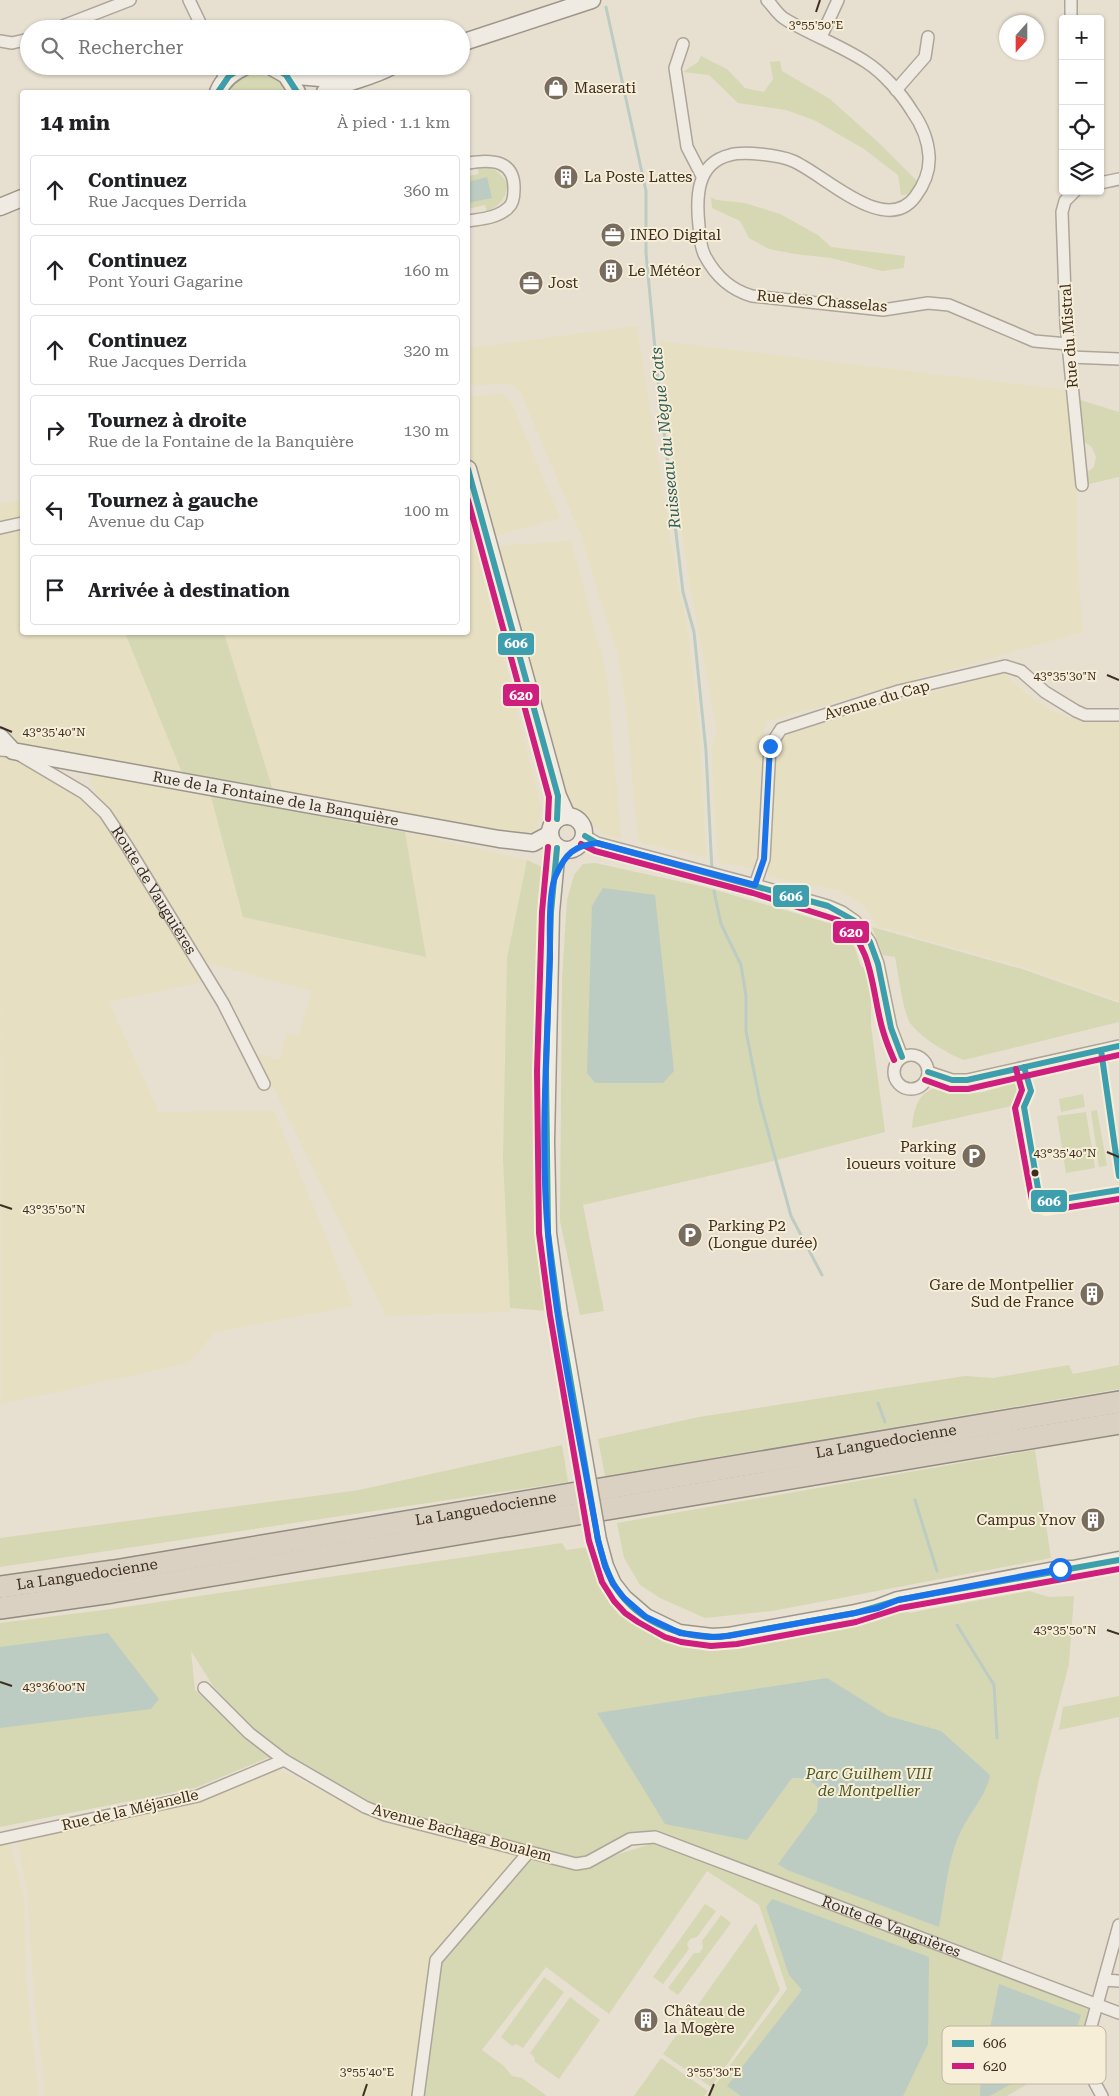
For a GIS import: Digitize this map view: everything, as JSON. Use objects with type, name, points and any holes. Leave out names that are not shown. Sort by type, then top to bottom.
[{"type":"highway","name":"La Languedocienne","points":[[0,1587],[123,1570],[1119,1402]]},
{"type":"highway","name":"La Languedocienne","points":[[0,1608],[112,1592],[1119,1423]]},
{"type":"street","points":[[78,20],[130,0]]},
{"type":"street","points":[[189,0],[199,20]]},
{"type":"street","points":[[470,40],[592,0]]},
{"type":"street","points":[[683,44],[675,68],[687,147],[702,176],[716,160],[728,155],[742,153],[791,160],[862,203],[880,209],[901,210],[908,206],[921,189],[929,165],[925,130],[896,90],[867,62],[784,18],[767,0]]},
{"type":"street","points":[[821,37],[838,0]]},
{"type":"street","points":[[1071,0],[1071,15]]},
{"type":"street","points":[[896,90],[925,57],[928,38]]},
{"type":"street","points":[[0,40],[12,44],[20,42]]},
{"type":"street","points":[[286,75],[320,78],[334,75]]},
{"type":"street","points":[[286,75],[296,90]]},
{"type":"street","points":[[330,90],[374,75]]},
{"type":"street","points":[[470,163],[483,160],[499,163],[511,170],[515,180],[514,198],[509,208],[498,215],[470,221]]},
{"type":"street","name":"Rue des Chasselas","points":[[702,176],[697,199],[700,242],[704,254],[723,280],[742,293],[785,300],[883,310],[928,303],[949,305],[1034,341],[1068,344]]},
{"type":"street","points":[[1104,182],[1119,179]]},
{"type":"street","name":"Rue du Mistral","points":[[1071,195],[1065,201],[1062,212],[1068,344],[1082,486]]},
{"type":"street","points":[[0,207],[20,199]]},
{"type":"street","points":[[1070,357],[1119,359]]},
{"type":"street","points":[[470,476],[570,837],[555,876],[551,912],[546,1061],[548,1234],[559,1314],[598,1540],[605,1566],[613,1584],[634,1608],[660,1626],[680,1633],[712,1637],[855,1613],[878,1608],[898,1600],[1060,1569],[1073,1569],[1119,1560]]},
{"type":"street","points":[[0,528],[20,523]]},
{"type":"street","name":"Avenue du Cap","points":[[755,885],[764,859],[770,746],[781,729],[899,691],[1005,666],[1021,671],[1045,692],[1085,715],[1119,715]]},
{"type":"street","name":"Route de Vauguières","points":[[0,737],[6,750],[84,792],[105,814],[127,846],[223,1003],[264,1084]]},
{"type":"street","name":"Rue de la Fontaine de la Banquière","points":[[6,750],[499,839],[533,843],[570,837]]},
{"type":"street","points":[[570,837],[828,906],[855,922],[864,932],[878,964],[891,1028],[902,1057]]},
{"type":"street","points":[[928,1072],[952,1080],[967,1080],[1119,1046]]},
{"type":"street","points":[[912,1055],[922,1059],[928,1072],[927,1078],[919,1086],[904,1087],[896,1080],[894,1070],[902,1057],[912,1055]]},
{"type":"street","name":"Avenue Bachaga Boualem","points":[[204,1688],[249,1733],[284,1760],[365,1807],[528,1853],[582,1864],[630,1839],[655,1836],[662,1839]]},
{"type":"street","name":"Rue de la Méjanelle","points":[[0,1839],[198,1796],[284,1760]]},
{"type":"street","name":"Route de Vauguières","points":[[662,1839],[1119,2013]]},
{"type":"street","points":[[418,2096],[436,1960],[528,1853]]},
{"type":"street","points":[[1091,2026],[1119,1925]]},
{"type":"street","points":[[1104,1980],[1119,1981]]},
{"type":"street","points":[[1096,2084],[1102,2096]]},
{"type":"shaded area","points":[[487,177],[492,198],[470,203],[470,181]]},
{"type":"shaded area","points":[[637,326],[678,585],[687,625],[700,733],[706,857],[638,842],[626,708],[619,660],[580,533],[520,391],[510,384],[470,385],[470,348]]},
{"type":"shaded area","points":[[660,341],[1067,390],[1077,487],[1077,555],[1083,632],[765,722],[759,852],[753,869],[718,862],[711,748],[717,732],[689,582],[663,387]]},
{"type":"shaded area","points":[[503,393],[512,404],[560,518],[492,537],[470,458],[470,397]]},
{"type":"shaded area","points":[[20,500],[20,635],[126,635],[185,780],[14,743],[5,731],[0,722],[0,504]]},
{"type":"shaded area","points":[[470,532],[542,809],[537,831],[519,834],[275,797],[225,635],[470,635]]},
{"type":"shaded area","points":[[571,541],[607,676],[621,838],[606,836],[578,813],[563,793],[492,546]]},
{"type":"shaded area","points":[[1004,673],[1029,696],[1053,711],[1082,722],[1119,721],[1119,1001],[1023,967],[877,926],[863,905],[840,891],[768,876],[777,745],[782,737],[793,732]]},
{"type":"shaded area","points":[[0,754],[7,755],[83,800],[97,815],[123,845],[206,981],[109,1002],[159,1112],[274,1110],[354,1306],[215,1332],[189,1363],[1,1404]]},
{"type":"shaded area","points":[[94,771],[210,793],[243,917],[425,957],[405,832],[527,860],[507,958],[503,1159],[510,1312],[386,1316],[256,1053],[279,1060],[286,1033],[299,1036],[311,991],[205,962],[169,902],[95,791],[89,776]]},
{"type":"shaded area","points":[[603,888],[655,895],[674,1071],[663,1083],[595,1083],[587,1073],[592,906]]},
{"type":"shaded area","points":[[108,1633],[159,1699],[151,1709],[0,1728],[0,1647]]},
{"type":"shaded area","points":[[827,1678],[888,1716],[941,1731],[990,1775],[985,1791],[960,1833],[952,1855],[939,1927],[787,1870],[778,1864],[817,1811],[819,1789],[807,1780],[792,1778],[747,1840],[665,1824],[597,1713]]},
{"type":"shaded area","points":[[280,1770],[358,1809],[527,1854],[418,2096],[45,2096],[34,1998],[27,1889],[17,1840],[201,1799]]},
{"type":"shaded area","points":[[10,1841],[24,1899],[26,1979],[39,2096],[0,2096],[0,1843]]},
{"type":"shaded area","points":[[772,1899],[929,1957],[928,2044],[903,2096],[741,2096],[727,2086],[802,1990],[789,1975],[766,1907]]},
{"type":"shaded area","points":[[999,1984],[1081,2015],[1078,2026],[991,2026]]},
{"type":"shaded area","points":[[981,2084],[1011,2084],[990,2096],[980,2096]]},
{"type":"green space","points":[[701,56],[727,69],[745,88],[764,92],[773,79],[770,62],[780,61],[782,71],[830,99],[878,142],[918,182],[912,194],[901,195],[898,175],[864,149],[814,120],[786,110],[738,103],[709,75],[683,72],[698,62]]},
{"type":"green space","points":[[264,75],[273,78],[286,90],[230,90],[245,77]]},
{"type":"green space","points":[[477,167],[487,167],[495,170],[508,184],[501,201],[487,212],[485,205],[470,209],[470,176],[479,174]]},
{"type":"green space","points":[[711,197],[716,200],[745,203],[780,214],[818,235],[831,247],[905,256],[904,268],[882,271],[831,258],[769,249],[749,238],[740,221],[712,208]]},
{"type":"green space","points":[[1077,399],[1119,412],[1119,477],[1085,485],[1084,474],[1094,467],[1096,457],[1091,446],[1081,441]]},
{"type":"green space","points":[[126,635],[225,635],[275,797],[185,780]]},
{"type":"green space","points":[[210,793],[357,824],[405,832],[426,957],[243,917]]},
{"type":"green space","points":[[527,860],[548,870],[542,969],[537,1194],[548,1273],[549,1311],[510,1308],[503,1159],[507,958]]},
{"type":"green space","points":[[595,863],[705,887],[832,924],[850,935],[861,966],[871,973],[871,1026],[885,1132],[765,1163],[583,1205],[604,1311],[580,1315],[560,1221],[562,978],[567,900],[574,875],[583,864]]},
{"type":"green space","points":[[872,927],[1022,969],[1119,1003],[1119,1022],[964,1060],[932,1043],[911,1025],[904,1004],[895,957],[883,955]]},
{"type":"green space","points":[[1019,1081],[1021,1091],[1016,1105],[912,1128],[917,1105],[920,1099],[930,1090],[947,1088],[979,1093]]},
{"type":"green space","points":[[1083,1094],[1085,1107],[1061,1112],[1059,1099]]},
{"type":"green space","points":[[1097,1110],[1107,1166],[1099,1167],[1091,1111]]},
{"type":"green space","points":[[1086,1112],[1095,1168],[1066,1173],[1057,1116]]},
{"type":"green space","points":[[1069,1365],[1073,1374],[1119,1365],[1119,1389],[605,1476],[598,1439],[699,1417],[965,1376],[993,1378]]},
{"type":"green space","points":[[562,1445],[568,1482],[0,1567],[0,1538],[359,1490]]},
{"type":"green space","points":[[1035,1450],[1051,1558],[772,1611],[705,1618],[660,1598],[640,1585],[624,1558],[617,1523]]},
{"type":"green space","name":"Parc Guilhem VIII de Montpellier","points":[[562,1543],[566,1550],[589,1547],[602,1579],[629,1614],[656,1632],[691,1641],[726,1639],[907,1607],[909,1613],[1029,1591],[1049,1597],[1074,1596],[1069,1664],[1039,1779],[999,1973],[1089,2007],[1085,2026],[942,2026],[942,2084],[1027,2084],[1007,2096],[707,2096],[787,1989],[759,1905],[707,1871],[609,2014],[546,1967],[482,2050],[504,2066],[512,2076],[522,2078],[547,2096],[418,2096],[436,1960],[527,1854],[581,1866],[660,1841],[629,1836],[577,1860],[392,1812],[365,1802],[286,1757],[246,1724],[213,1686],[191,1651],[195,1690],[270,1757],[195,1788],[0,1827],[0,1623],[104,1610]]},
{"type":"green space","points":[[1119,1696],[1119,1717],[1059,1730],[1063,1707]]},
{"type":"green space","points":[[705,1904],[716,1911],[697,1937],[690,1939],[687,1944],[689,1949],[663,1984],[653,1977]]},
{"type":"green space","points":[[721,1915],[731,1923],[678,1995],[668,1988],[694,1953],[699,1953],[703,1948],[702,1941]]},
{"type":"green space","points":[[756,1923],[780,1990],[711,2087],[663,2054]]},
{"type":"green space","points":[[544,1977],[564,1992],[523,2048],[516,2044],[512,2046],[501,2037]]},
{"type":"green space","points":[[570,1997],[600,2020],[559,2079],[535,2062],[534,2057],[530,2053]]},
{"type":"green space","points":[[661,2058],[708,2091],[704,2096],[634,2096]]},
{"type":"waterway","name":"Ruisseau du Nègue Cats","points":[[606,7],[646,191],[646,253],[658,381],[683,592],[694,632],[706,751],[712,871]]},
{"type":"waterway","name":"Ruisseau du Nègue Cats","points":[[714,891],[721,924],[741,965],[746,996],[746,1031],[760,1102],[791,1216],[822,1275]]},
{"type":"waterway","name":"Ruisseau du Nègue Cats","points":[[878,1403],[885,1422]]},
{"type":"waterway","name":"Ruisseau du Nègue Cats","points":[[915,1500],[937,1571]]},
{"type":"waterway","name":"Ruisseau du Nègue Cats","points":[[957,1625],[994,1685],[997,1738]]},
{"type":"transit line","name":"606","points":[[219,90],[231,75]]},
{"type":"transit line","name":"606","points":[[286,75],[296,90]]},
{"type":"transit line","name":"606","points":[[470,476],[558,796],[557,819]]},
{"type":"transit line","name":"620","points":[[470,507],[549,797],[548,819]]},
{"type":"transit line","name":"606","points":[[585,836],[597,843],[828,906],[855,921],[870,942],[878,964],[891,1028],[902,1057]]},
{"type":"transit line","name":"620","points":[[581,844],[595,851],[753,893],[838,920],[850,931],[859,943],[865,956],[883,1031],[894,1060]]},
{"type":"transit line","name":"620","points":[[548,847],[542,912],[537,1071],[539,1233],[550,1315],[589,1541],[602,1582],[614,1601],[625,1613],[665,1637],[681,1642],[711,1646],[737,1644],[856,1622],[900,1608],[1119,1569]]},
{"type":"transit line","name":"606","points":[[557,848],[551,912],[546,1071],[548,1233],[559,1314],[598,1540],[607,1571],[621,1595],[644,1616],[672,1630],[688,1634],[720,1637],[855,1613],[898,1600],[1119,1560]]},
{"type":"transit line","name":"606","points":[[928,1072],[952,1080],[967,1080],[1119,1046]]},
{"type":"transit line","name":"606","points":[[1101,1050],[1119,1176]]},
{"type":"transit line","name":"620","points":[[925,1080],[950,1089],[968,1089],[1119,1055]]},
{"type":"transit line","name":"606","points":[[1024,1067],[1031,1091],[1024,1107],[1040,1200],[1045,1202],[1119,1190]]},
{"type":"transit line","name":"620","points":[[1016,1069],[1022,1090],[1015,1108],[1033,1206],[1046,1211],[1119,1199]]},
{"type":"place","name":"Maserati","points":[[556,88]]},
{"type":"place","name":"La Poste Lattes","points":[[566,177]]},
{"type":"place","name":"INEO Digital","points":[[613,235]]},
{"type":"place","name":"Le Météor","points":[[611,271]]},
{"type":"place","name":"Jost","points":[[531,283]]},
{"type":"place","name":"Parking loueurs voiture","points":[[974,1156]]},
{"type":"place","name":"Parking P2 (Longue durée)","points":[[690,1235]]},
{"type":"place","name":"Gare de Montpellier Sud de France","points":[[1092,1294]]},
{"type":"place","name":"Campus Ynov","points":[[1093,1520]]},
{"type":"place","name":"Château de la Mogère","points":[[646,2020]]},
{"type":"route","points":[[770,746],[764,859],[755,885],[597,843],[580,846],[570,851],[555,876],[551,912],[546,1071],[548,1234],[559,1314],[598,1540],[605,1566],[613,1584],[624,1598],[646,1617],[660,1626],[680,1633],[712,1637],[728,1636],[855,1613],[878,1608],[898,1600],[1060,1569]]}]
